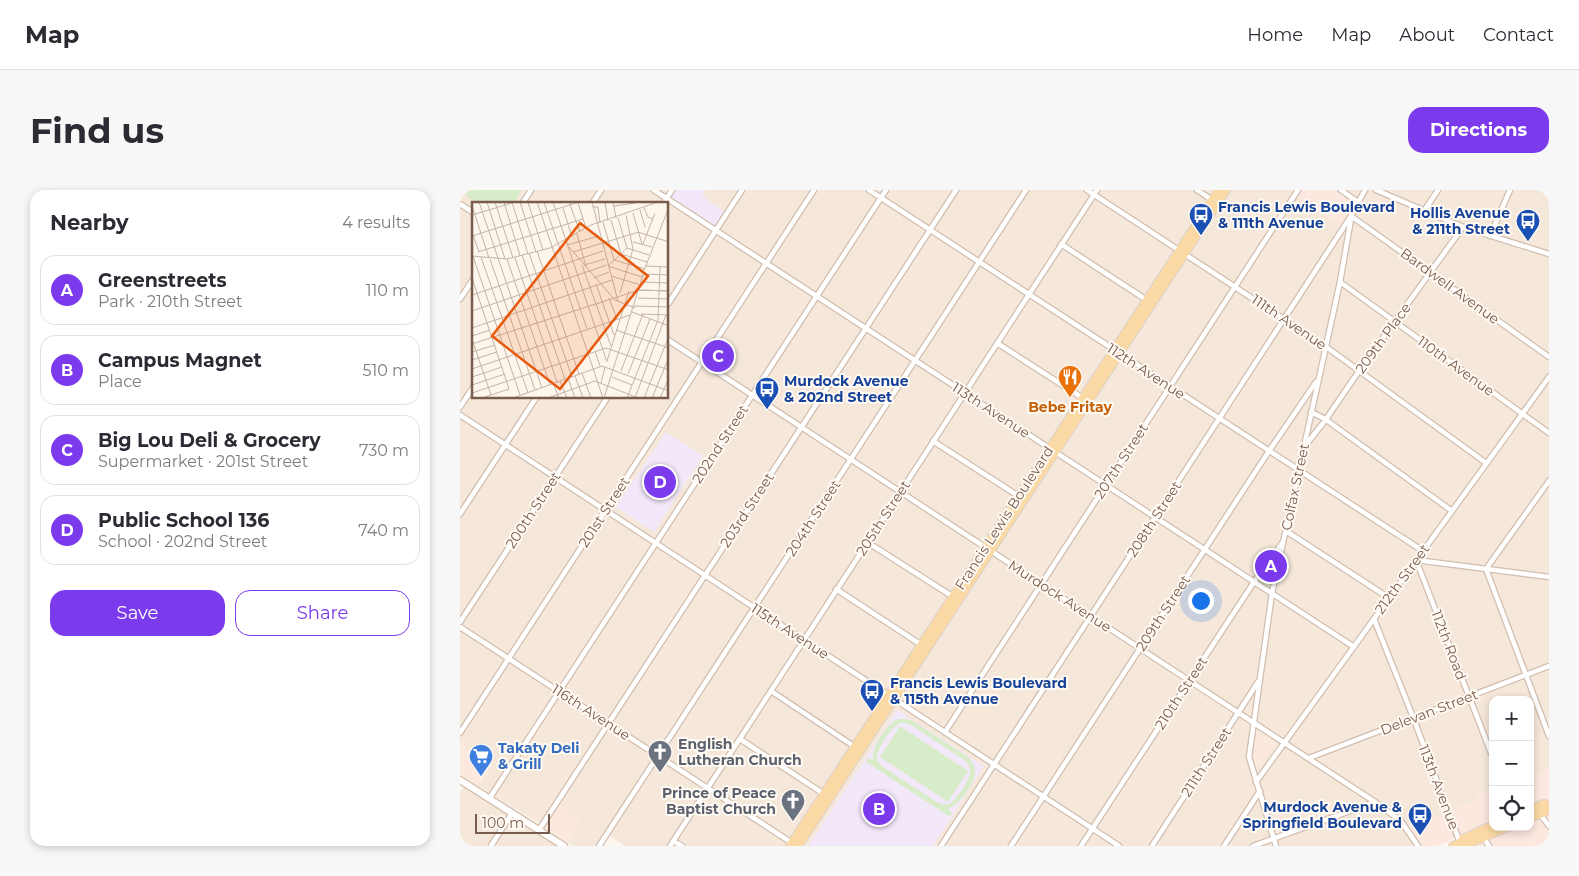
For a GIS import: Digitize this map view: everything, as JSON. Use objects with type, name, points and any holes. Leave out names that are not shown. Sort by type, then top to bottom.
[{"type":"main road","name":"Francis Lewis Boulevard","points":[[1182,252],[1219,190]]},
{"type":"main road","name":"Francis Lewis Boulevard","points":[[794,845],[1149,302],[1226,190]]},
{"type":"main road","points":[[461,784],[512,813],[561,845]]},
{"type":"main road","points":[[1534,808],[1544,804],[1549,806],[1547,810],[1534,816]]},
{"type":"main road","points":[[1456,845],[1463,839],[1489,827]]},
{"type":"main road","points":[[1456,845],[1465,845],[1499,831]]},
{"type":"street","points":[[523,202],[531,190]]},
{"type":"street","points":[[593,202],[601,190]]},
{"type":"street","name":"113th Avenue","points":[[654,190],[1354,647]]},
{"type":"street","points":[[664,202],[672,190]]},
{"type":"street","points":[[669,302],[742,190]]},
{"type":"street","name":"201st Street","points":[[460,733],[814,190]]},
{"type":"street","name":"112th Avenue","points":[[869,190],[1423,551]]},
{"type":"street","name":"202nd Street","points":[[489,799],[886,190]]},
{"type":"street","name":"203rd Street","points":[[539,830],[956,190]]},
{"type":"street","name":"204th Street","points":[[599,846],[1026,190]]},
{"type":"street","name":"111th Avenue","points":[[1087,190],[1095,192],[1325,346],[1486,463]]},
{"type":"street","points":[[1197,190],[1212,200]]},
{"type":"street","name":"207th Street","points":[[945,732],[1298,190]]},
{"type":"street","points":[[1341,190],[1359,202]]},
{"type":"street","name":"208th Street","points":[[941,846],[1352,216],[1366,190]]},
{"type":"street","points":[[1376,190],[1463,227],[1490,236],[1547,253],[1549,247]]},
{"type":"street","points":[[1424,211],[1438,190]]},
{"type":"street","points":[[1490,236],[1510,190]]},
{"type":"street","name":"205th Street","points":[[670,846],[1095,192]]},
{"type":"street","points":[[460,204],[472,212]]},
{"type":"street","name":"Bardwell Avenue","points":[[1352,216],[1549,357]]},
{"type":"street","name":"Colfax Street","points":[[1276,846],[1249,757],[1253,723],[1272,593],[1340,282],[1352,216]]},
{"type":"street","name":"209th Place","points":[[1303,448],[1326,419],[1463,227]]},
{"type":"street","points":[[1061,244],[1149,302]]},
{"type":"street","points":[[460,299],[472,281]]},
{"type":"street","name":"110th Avenue","points":[[1340,282],[1549,433]]},
{"type":"street","name":"Murdock Avenue","points":[[669,341],[1375,802],[1401,821],[1418,846]]},
{"type":"street","points":[[997,343],[1086,400]]},
{"type":"street","name":"212th Street","points":[[1256,782],[1549,377]]},
{"type":"street","name":"209th Street","points":[[1011,846],[1204,549],[1317,381]]},
{"type":"street","points":[[460,407],[472,389]]},
{"type":"street","points":[[460,514],[535,399]]},
{"type":"street","name":"200th Street","points":[[460,622],[606,399]]},
{"type":"street","points":[[1311,412],[1326,419],[1452,511]]},
{"type":"street","name":"115th Avenue","points":[[460,415],[1119,846]]},
{"type":"street","points":[[933,441],[1022,498]]},
{"type":"street","points":[[1486,569],[1549,481]]},
{"type":"street","points":[[1286,530],[1389,598]]},
{"type":"street","name":"210th Street","points":[[1082,846],[1189,680],[1283,541]]},
{"type":"street","points":[[868,542],[956,598]]},
{"type":"street","points":[[1416,560],[1549,577]]},
{"type":"street","name":"112th Road","points":[[1416,560],[1489,748]]},
{"type":"street","points":[[1486,569],[1549,736]]},
{"type":"street","points":[[836,589],[924,646]]},
{"type":"street","name":"113th Avenue","points":[[1374,619],[1413,717],[1456,845]]},
{"type":"street","name":"116th Avenue","points":[[460,627],[794,845]]},
{"type":"street","name":"Delevan Street","points":[[1309,758],[1549,666]]},
{"type":"street","name":"211th Street","points":[[1152,846],[1260,679]]},
{"type":"street","points":[[771,692],[858,748]]},
{"type":"street","points":[[740,739],[827,796]]},
{"type":"street","points":[[1224,846],[1260,791]]},
{"type":"street","points":[[1252,846],[1375,802]]},
{"type":"street","points":[[491,846],[512,813]]},
{"type":"street","points":[[1540,814],[1549,826]]},
{"type":"street","points":[[1484,838],[1489,846]]},
{"type":"street","points":[[673,841],[682,846]]},
{"type":"shaded area","points":[[460,190],[1549,190],[1549,769],[1534,775],[1534,696],[1489,696],[1489,791],[1476,796],[1477,800],[1450,810],[1420,846],[625,846],[604,832],[595,846],[573,846],[567,842],[581,821],[540,824],[479,786],[492,765],[460,744]]},
{"type":"shaded area","points":[[676,190],[705,190],[702,196],[724,211],[715,226],[671,197]]},
{"type":"shaded area","points":[[1289,190],[1336,190],[1355,205],[1342,227]]},
{"type":"shaded area","points":[[666,432],[703,456],[654,532],[616,507]]},
{"type":"shaded area","points":[[897,710],[984,766],[933,846],[809,845]]},
{"type":"shaded area","points":[[1257,732],[1276,744],[1257,769],[1253,756]]},
{"type":"shaded area","points":[[460,744],[492,765],[479,786],[460,774]]},
{"type":"shaded area","points":[[1549,769],[1549,799],[1534,805],[1534,786],[1534,775]]},
{"type":"shaded area","points":[[463,787],[557,846],[460,846],[460,793]]},
{"type":"shaded area","points":[[1489,791],[1489,824],[1437,846],[1420,846],[1412,832],[1422,824],[1450,810],[1477,800],[1476,796]]},
{"type":"shaded area","points":[[554,802],[581,821],[567,842],[540,824]]},
{"type":"shaded area","points":[[1549,813],[1549,844],[1546,846],[1468,846],[1504,831],[1534,831],[1534,819]]},
{"type":"green space","points":[[468,190],[522,190],[514,202],[475,202],[465,195]]},
{"type":"green space","points":[[1278,550],[1271,592],[1255,582]]},
{"type":"green space","points":[[898,719],[913,721],[968,757],[972,762],[975,771],[973,782],[961,799],[948,809],[952,813],[950,817],[866,762],[868,758],[873,760],[877,743],[893,722]],"holes":[[[901,723],[911,725],[968,763],[970,774],[966,784],[949,804],[938,803],[878,762],[879,749],[891,730]]]},
{"type":"green space","points":[[900,726],[968,771],[948,802],[880,757]]},
{"type":"place","name":"Francis Lewis Boulevard & 111th Avenue","points":[[1201,236]]},
{"type":"place","name":"Hollis Avenue & 211th Street","points":[[1528,242]]},
{"type":"place","name":"Big Lou Deli & Grocery","points":[[718,356]]},
{"type":"place","name":"Bebe Fritay","points":[[1070,398]]},
{"type":"place","name":"Murdock Avenue & 202nd Street","points":[[767,410]]},
{"type":"place","name":"Public School 136","points":[[660,482]]},
{"type":"place","name":"Greenstreets","points":[[1271,566]]},
{"type":"place","name":"Francis Lewis Boulevard & 115th Avenue","points":[[872,712]]},
{"type":"place","name":"English Lutheran Church","points":[[660,773]]},
{"type":"place","name":"Takaty Deli & Grill","points":[[481,777]]},
{"type":"place","name":"Campus Magnet","points":[[879,809]]},
{"type":"place","name":"Prince of Peace Baptist Church","points":[[793,822]]},
{"type":"place","name":"Murdock Avenue & Springfield Boulevard","points":[[1420,836]]}]
